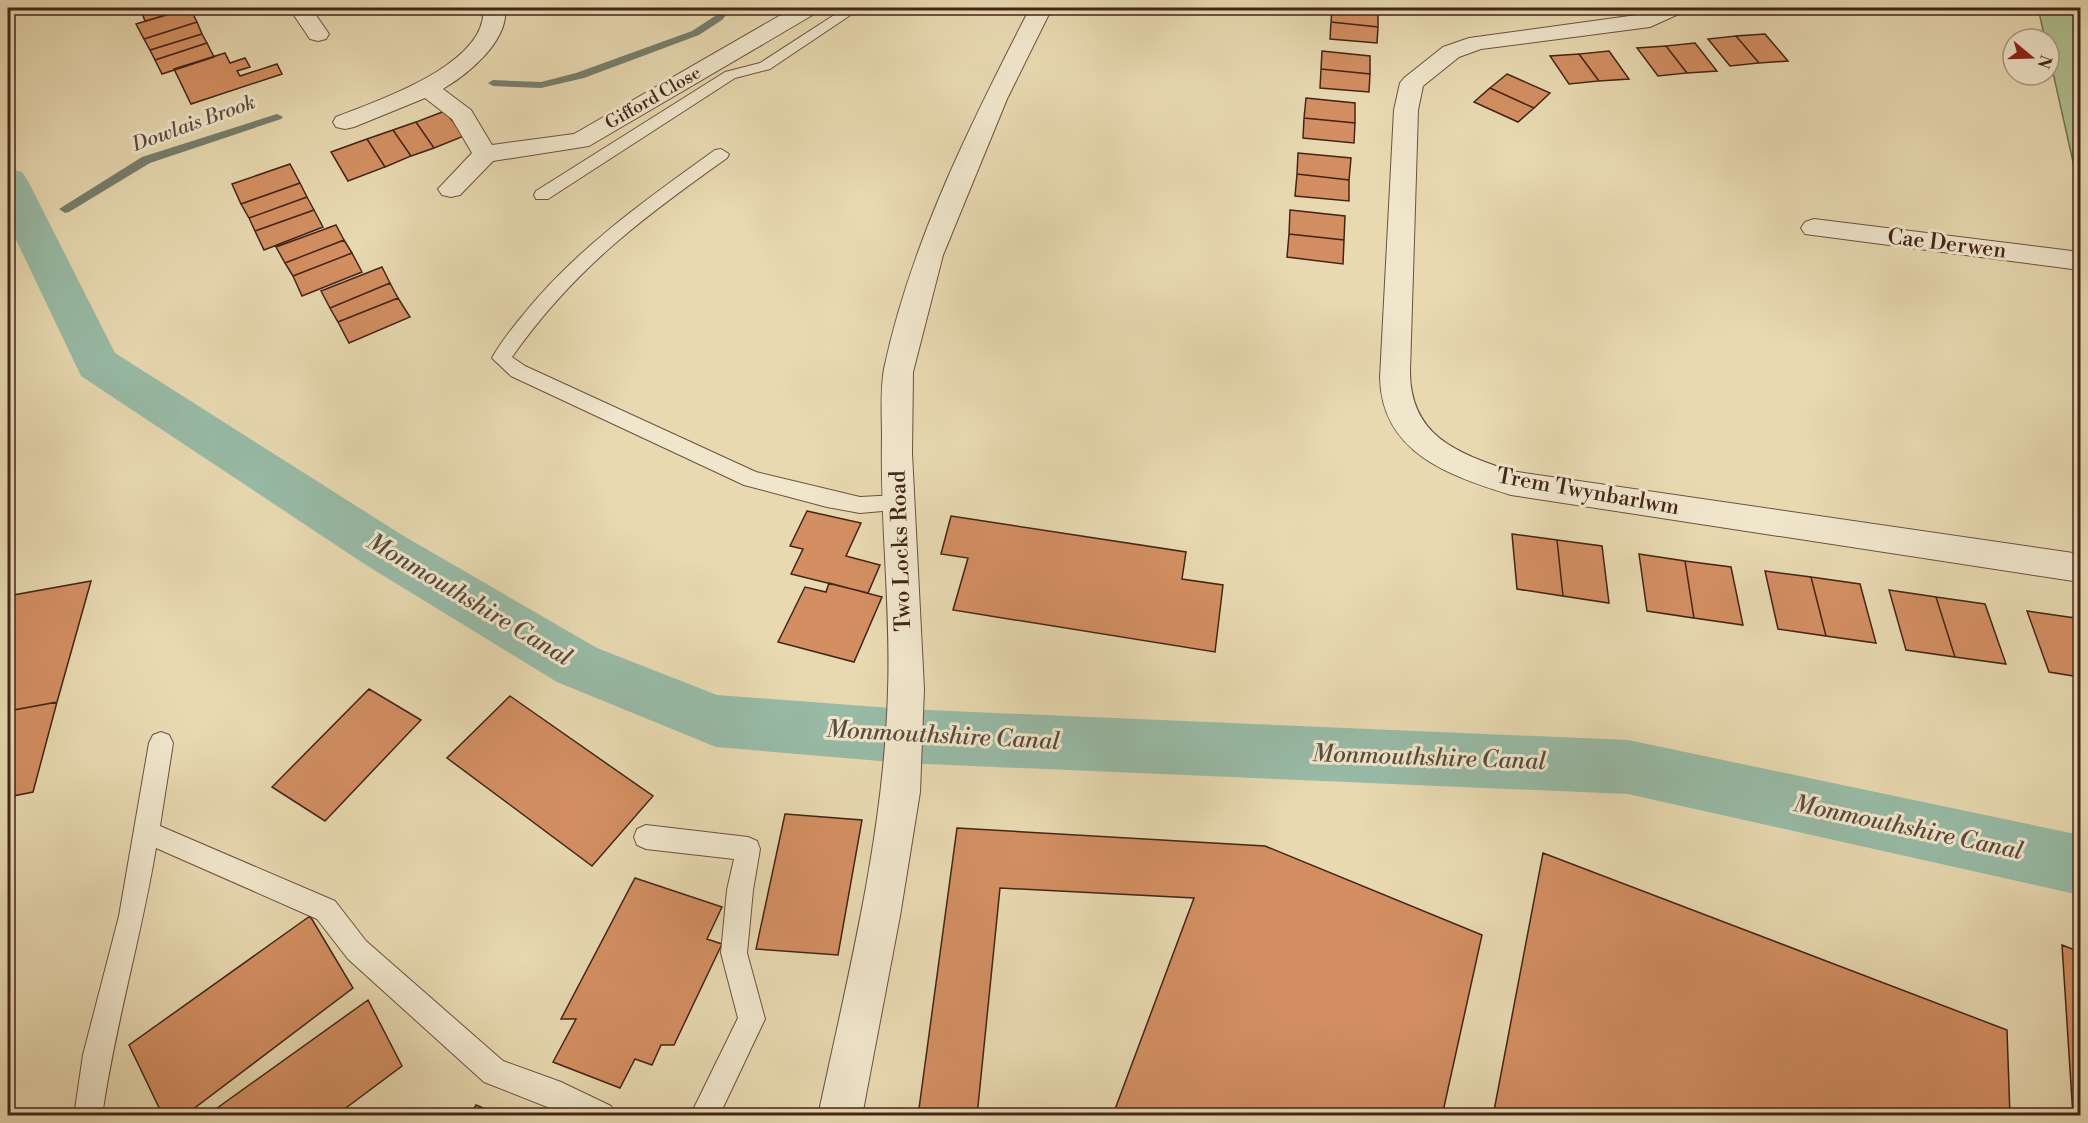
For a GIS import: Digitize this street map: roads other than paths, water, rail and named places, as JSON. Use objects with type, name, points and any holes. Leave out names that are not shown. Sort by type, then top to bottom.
[{"type":"street","points":[[300,8],[318,34]]},
{"type":"street","points":[[345,122],[428,89],[460,66],[486,37],[494,8]]},
{"type":"street","name":"Gifford Close","points":[[485,154],[580,141],[808,8]]},
{"type":"street","name":"Two Locks Road","points":[[840,1116],[880,916],[901,792],[906,689],[898,503],[898,372],[930,255],[995,99],[1041,8]]},
{"type":"street","name":"Trem Twynbarlwm","points":[[1674,8],[1650,20],[1477,43],[1451,52],[1412,83],[1406,110],[1395,371],[1397,399],[1408,426],[1431,448],[1471,470],[1511,483],[2080,568]]},
{"type":"street","points":[[428,89],[462,115],[485,154],[451,189]]},
{"type":"street","name":"Cae Derwen","points":[[1814,228],[2080,261]]},
{"type":"lane","points":[[542,195],[730,75],[765,66],[855,8]]},
{"type":"lane","points":[[721,154],[615,232],[574,269],[523,327],[501,358],[518,371],[752,479],[827,499],[860,505],[898,503]]},
{"type":"lane","points":[[88,1116],[97,1055],[132,916],[161,743]]},
{"type":"lane","points":[[147,832],[326,910],[357,950],[494,1072],[561,1096],[601,1116]]},
{"type":"lane","points":[[645,837],[748,849],[740,891],[734,953],[752,1019],[704,1116]]},
{"type":"waterway","name":"Dowlais Brook","points":[[493,83],[541,85],[559,82],[696,33],[718,18],[727,8]]},
{"type":"waterway","name":"Dowlais Brook","points":[[65,209],[146,160],[277,117]]},
{"type":"waterway","name":"Monmouthshire Canal","points":[[8,181],[97,364],[384,550],[577,665],[716,721],[904,736],[1628,767],[2080,865]]}]
